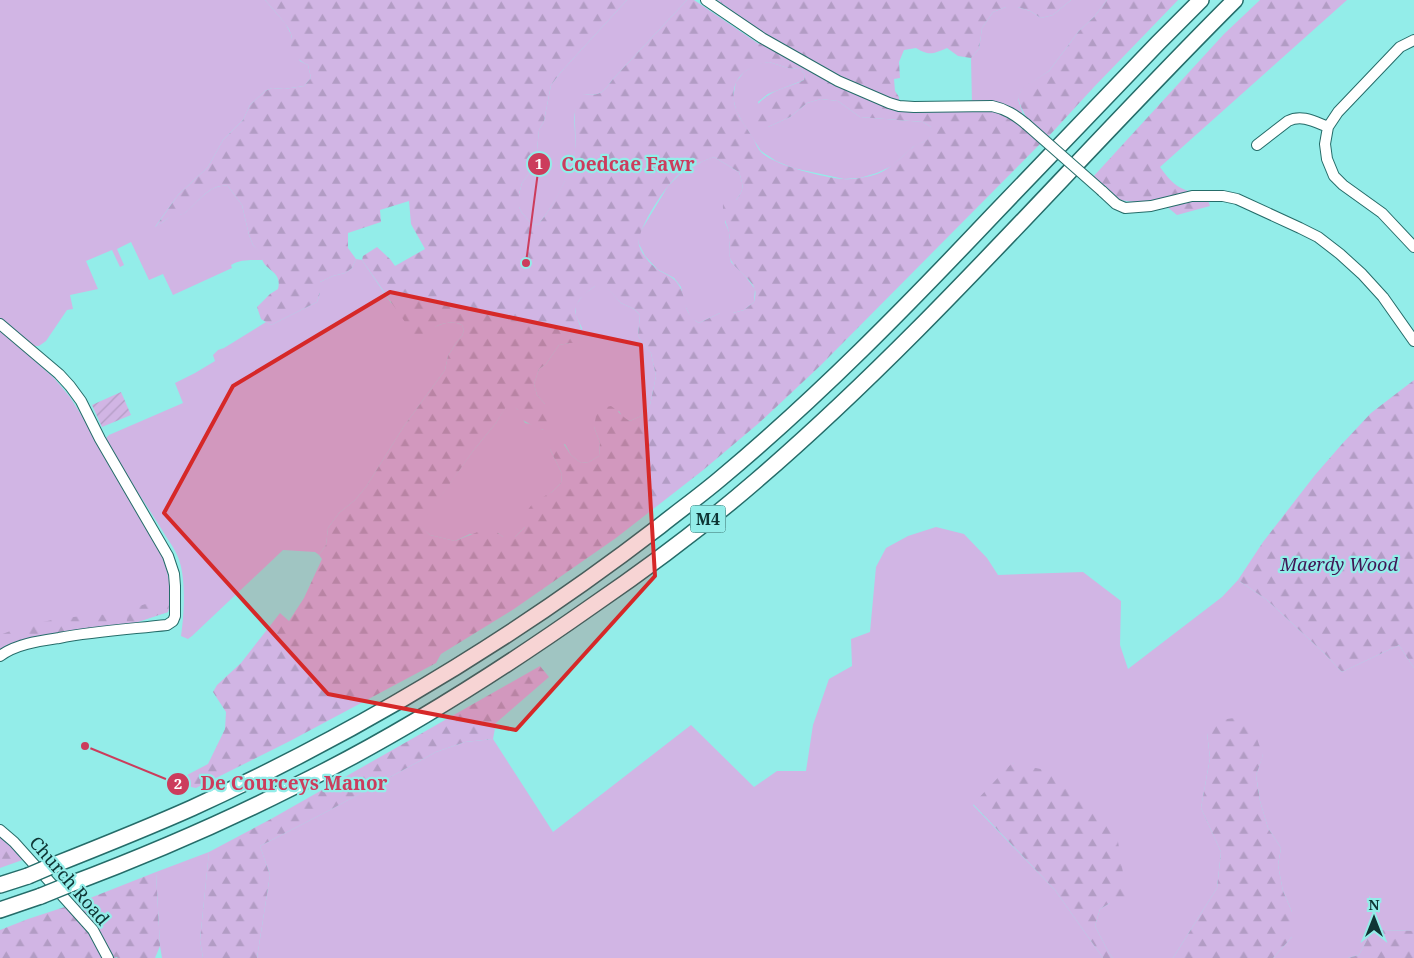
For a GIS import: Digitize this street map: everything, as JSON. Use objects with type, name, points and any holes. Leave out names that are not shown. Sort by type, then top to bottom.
[{"type":"highway","name":"M4","points":[[0,885],[28,876],[192,808],[334,737],[433,681],[525,624],[609,565],[719,480],[797,412],[907,306],[1201,0]]},
{"type":"highway","name":"M4","points":[[0,910],[134,860],[295,787],[387,737],[478,684],[642,571],[755,482],[828,416],[969,277],[1170,65],[1235,0]]},
{"type":"street","points":[[706,0],[762,38],[838,81],[889,103],[914,107],[992,106],[1003,108],[1013,113],[1026,124],[1116,204],[1126,208],[1151,206],[1192,196],[1223,196],[1237,199],[1300,228],[1318,237],[1362,274],[1383,297],[1414,341]]},
{"type":"street","points":[[1414,40],[1400,47],[1385,61],[1338,112],[1328,128],[1325,151],[1334,176],[1343,185],[1382,213],[1414,247]]},
{"type":"street","points":[[1257,145],[1294,118],[1308,119],[1328,128]]},
{"type":"street","points":[[0,324],[59,374],[81,401],[100,439],[168,556],[174,574],[175,616],[173,621],[167,625],[105,630],[44,640],[18,647],[0,656]]},
{"type":"street","name":"Church Road","points":[[0,830],[14,842],[93,930],[108,958]]},
{"type":"highlighted area","points":[[390,292],[641,345],[655,576],[516,730],[328,694],[164,513],[233,386]]},
{"type":"green space","points":[[0,0],[265,0],[285,23],[291,34],[291,45],[300,61],[308,65],[311,78],[304,86],[284,89],[272,88],[265,91],[250,105],[243,120],[223,140],[208,167],[178,195],[155,227],[171,216],[184,213],[210,190],[216,187],[228,186],[242,205],[249,235],[253,245],[262,254],[262,260],[246,260],[235,263],[231,265],[232,268],[173,295],[163,274],[149,280],[131,242],[117,249],[124,265],[120,267],[112,250],[86,261],[98,289],[70,295],[73,309],[67,310],[46,341],[39,346],[31,346],[0,318]]},
{"type":"green space","points":[[265,0],[627,0],[551,85],[544,121],[539,130],[533,168],[522,183],[519,194],[519,207],[522,213],[531,223],[538,225],[566,178],[573,158],[575,149],[575,109],[578,99],[584,94],[594,95],[602,92],[687,0],[694,0],[759,44],[765,34],[717,0],[1071,0],[1053,15],[1041,18],[1030,11],[1018,7],[1006,7],[993,12],[982,28],[979,49],[971,58],[958,56],[947,48],[931,53],[916,48],[904,50],[899,62],[900,78],[894,79],[895,91],[899,97],[899,106],[992,106],[1032,129],[1018,98],[1022,88],[1049,71],[1079,31],[1094,17],[1107,0],[1178,0],[1048,137],[1040,131],[1042,142],[820,366],[759,423],[702,471],[616,538],[514,609],[441,654],[436,663],[290,741],[196,788],[191,787],[188,783],[187,775],[208,764],[225,729],[226,712],[213,692],[217,685],[241,663],[280,613],[289,621],[304,598],[322,559],[319,555],[326,545],[328,528],[339,513],[355,500],[366,487],[404,426],[445,370],[448,356],[464,330],[462,325],[444,323],[416,338],[362,260],[363,256],[377,247],[395,266],[425,249],[411,224],[409,201],[380,210],[381,222],[348,233],[348,248],[356,259],[352,268],[345,273],[320,282],[320,293],[317,302],[271,325],[261,319],[257,307],[278,289],[278,278],[265,264],[261,254],[253,245],[242,205],[228,186],[221,186],[209,191],[185,213],[170,217],[154,229],[178,195],[208,167],[223,140],[243,120],[250,105],[265,91],[272,88],[284,89],[304,86],[311,78],[308,65],[299,60],[293,53],[290,31]],"holes":[[[769,62],[788,68],[801,69],[805,75],[804,80],[769,95],[757,105],[752,112],[754,123],[761,128],[768,127],[790,117],[807,103],[821,99],[838,101],[860,117],[923,122],[931,127],[929,139],[912,148],[885,170],[860,178],[843,179],[824,176],[777,162],[761,152],[739,116],[734,99],[736,83],[740,77],[752,67]],[[714,157],[739,172],[742,184],[741,193],[736,200],[730,200],[723,204],[730,239],[729,254],[734,265],[754,286],[755,290],[754,302],[744,310],[733,313],[720,313],[699,323],[693,319],[687,310],[681,289],[676,281],[654,267],[644,255],[639,245],[642,229],[659,198],[677,176],[695,165]],[[595,286],[605,286],[621,303],[634,309],[640,315],[638,335],[651,353],[656,376],[650,405],[641,416],[630,421],[611,406],[601,408],[596,416],[594,427],[600,443],[599,456],[589,462],[581,463],[571,455],[559,437],[553,439],[550,449],[562,474],[561,483],[552,492],[534,502],[526,512],[525,527],[515,537],[503,537],[498,533],[485,529],[455,541],[430,535],[420,526],[506,407],[513,406],[518,410],[518,416],[525,421],[538,428],[550,431],[554,424],[551,415],[537,395],[534,384],[539,369],[546,364],[559,345],[578,343],[583,338],[576,313],[577,303]]]},
{"type":"green space","points":[[627,0],[687,0],[602,92],[594,95],[584,94],[575,113],[575,151],[573,161],[561,190],[544,217],[538,225],[531,223],[519,207],[519,194],[522,183],[533,168],[539,130],[544,121],[551,85]]},
{"type":"green space","points":[[1071,0],[1107,0],[1094,17],[1079,31],[1049,71],[1022,89],[1018,99],[1026,124],[972,104],[971,58],[979,49],[982,28],[993,12],[1006,7],[1018,7],[1030,11],[1041,18],[1053,15]]},
{"type":"green space","points":[[1260,0],[1347,0],[1160,167],[1170,180],[1179,187],[1206,195],[1210,206],[1177,215],[1166,206],[1112,199],[1092,178],[1224,34]]},
{"type":"green space","points":[[769,62],[788,68],[801,69],[805,75],[804,80],[768,94],[758,102],[768,127],[790,117],[807,103],[821,99],[838,101],[860,117],[923,122],[931,127],[932,134],[928,140],[913,147],[892,166],[860,178],[844,179],[793,168],[776,161],[761,151],[736,110],[733,97],[736,82],[744,72],[756,64]]},
{"type":"green space","points":[[714,157],[739,172],[742,187],[741,193],[736,200],[730,200],[725,222],[729,232],[731,262],[755,289],[754,302],[744,310],[733,313],[720,313],[699,323],[691,318],[684,303],[681,287],[674,278],[657,269],[645,256],[639,244],[639,234],[668,186],[679,175]]},
{"type":"green space","points":[[356,259],[362,260],[391,303],[434,327],[451,322],[458,323],[462,325],[464,330],[462,336],[448,356],[445,370],[404,426],[366,487],[355,500],[339,513],[328,528],[326,545],[319,555],[315,552],[283,550],[192,636],[188,639],[181,636],[184,590],[179,559],[106,438],[183,403],[175,383],[215,361],[213,355],[218,350],[266,322],[271,325],[317,302],[320,293],[320,282],[345,273],[352,268]]},
{"type":"green space","points":[[605,285],[621,303],[634,309],[640,315],[638,335],[651,353],[656,376],[650,405],[641,416],[630,421],[623,418],[619,411],[594,427],[600,443],[599,456],[589,462],[581,463],[571,455],[565,444],[550,449],[562,474],[561,483],[545,497],[525,527],[515,537],[503,537],[498,533],[470,534],[455,541],[430,535],[419,526],[473,451],[496,423],[506,406],[513,405],[525,423],[535,425],[543,430],[545,404],[537,395],[534,384],[539,369],[546,364],[559,345],[578,343],[582,328],[576,316],[576,305],[583,295],[595,286]]},
{"type":"green space","points":[[0,330],[54,378],[70,397],[82,416],[163,558],[170,585],[168,612],[132,624],[0,647]]},
{"type":"green space","name":"Maerdy Wood","points":[[1414,380],[1414,668],[1399,645],[1342,672],[1267,600],[1238,580],[1263,542],[1315,475],[1342,444],[1371,413]]},
{"type":"green space","points":[[121,392],[131,415],[102,427],[92,405]]},
{"type":"green space","points":[[936,527],[964,534],[987,558],[998,575],[1083,572],[1121,601],[1120,645],[1128,669],[1222,597],[1238,580],[1267,600],[1342,672],[1399,645],[1414,668],[1414,931],[1379,930],[1369,936],[1359,955],[1348,958],[1273,958],[1292,937],[1292,912],[1283,891],[1278,865],[1281,848],[1268,828],[1260,801],[1256,775],[1263,755],[1207,733],[1210,758],[1201,808],[1221,852],[1217,888],[1173,958],[1113,958],[1095,926],[1100,909],[1110,903],[1013,763],[973,805],[1055,890],[1103,958],[257,958],[270,875],[260,846],[436,752],[465,742],[493,739],[553,832],[691,725],[754,787],[777,771],[806,771],[813,725],[829,679],[852,666],[851,639],[870,632],[876,567],[886,548],[908,536]]},
{"type":"green space","points":[[170,599],[168,612],[127,625],[127,614],[131,610],[148,603]]},
{"type":"green space","points":[[98,614],[106,615],[110,619],[105,631],[44,640],[0,656],[0,635],[23,626],[57,619]]},
{"type":"green space","points":[[540,666],[549,677],[496,723],[493,739],[465,742],[436,752],[260,846],[270,875],[257,958],[203,958],[200,940],[209,852],[271,819]]},
{"type":"green space","points":[[1234,718],[1255,733],[1263,756],[1256,775],[1260,801],[1268,828],[1281,848],[1278,865],[1283,891],[1292,912],[1292,937],[1273,958],[1173,958],[1217,888],[1221,852],[1201,808],[1210,758],[1207,733],[1213,721]]},
{"type":"green space","points":[[1012,763],[1059,773],[1116,829],[1127,898],[1110,903],[1100,909],[1095,926],[1113,958],[1103,958],[1055,890],[973,804]]},
{"type":"green space","points":[[0,830],[28,858],[0,868]]},
{"type":"green space","points":[[209,852],[200,940],[203,958],[162,958],[156,872]]},
{"type":"green space","points":[[156,872],[160,946],[155,958],[0,958],[0,930],[80,902]]},
{"type":"green space","points":[[1379,930],[1414,931],[1414,958],[1348,958],[1359,955],[1369,936]]},
{"type":"place","name":"Coedcae Fawr","points":[[526,263]]},
{"type":"place","name":"De Courceys Manor","points":[[85,746]]}]
